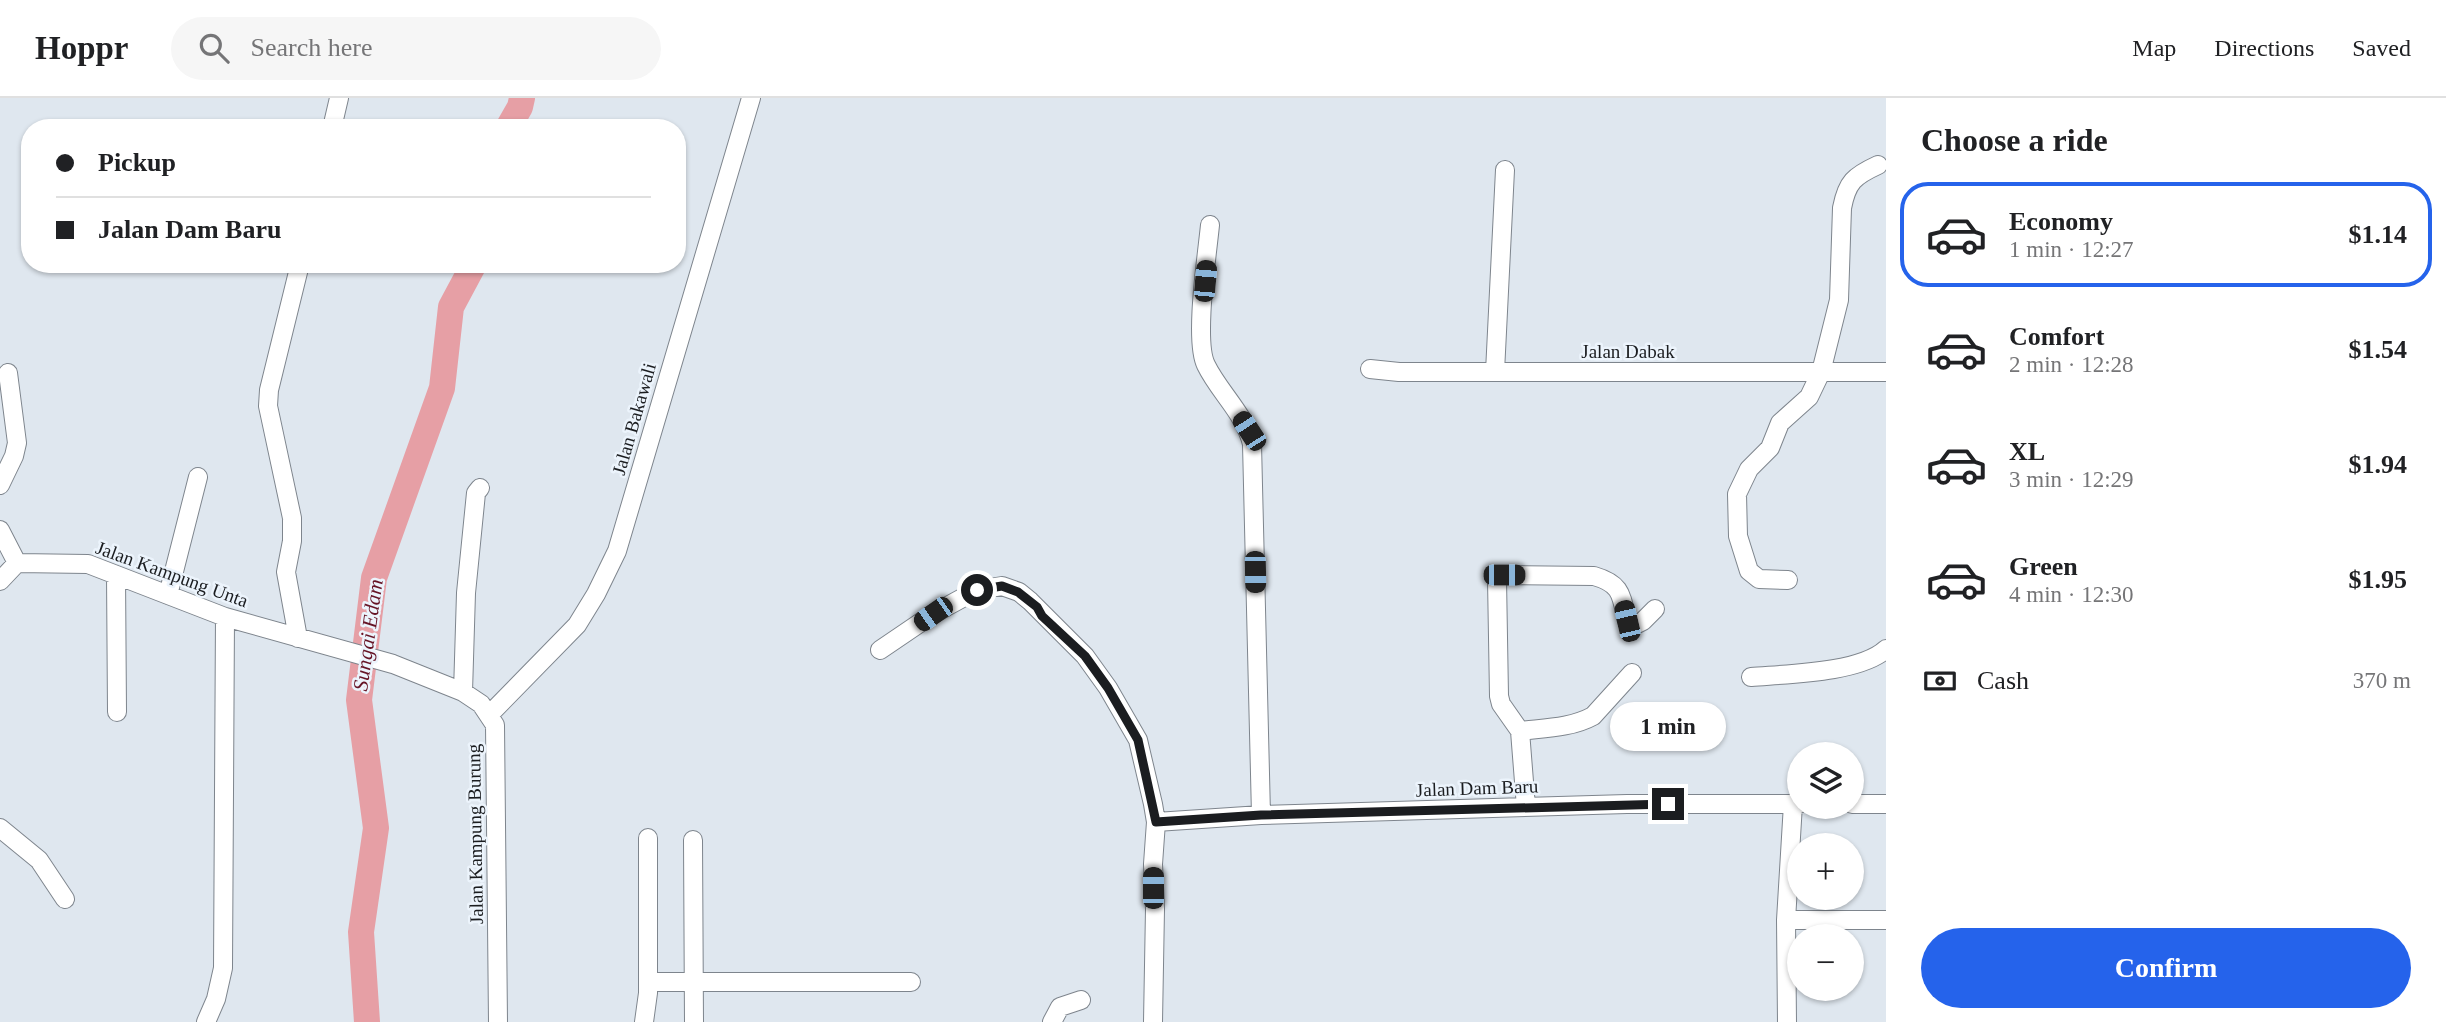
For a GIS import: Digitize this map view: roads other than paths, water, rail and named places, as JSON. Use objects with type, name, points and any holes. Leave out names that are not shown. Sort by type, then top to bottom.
[{"type":"street","points":[[334,119],[339,98]]},
{"type":"street","name":"Jalan Bakawali","points":[[489,715],[577,625],[617,551],[751,98]]},
{"type":"street","points":[[1788,580],[1759,579],[1749,571],[1738,536],[1737,494],[1749,469],[1770,448],[1780,423],[1809,397],[1821,372],[1839,300],[1845,195],[1849,184],[1860,173],[1878,165]]},
{"type":"street","points":[[1495,372],[1505,170]]},
{"type":"street","points":[[1210,225],[1200,343],[1205,363],[1249,431],[1252,444],[1261,815]]},
{"type":"street","points":[[298,273],[269,390],[268,406],[269,421],[292,518],[292,541],[286,572],[298,638]]},
{"type":"street","name":"Jalan Dabak","points":[[1370,369],[1399,372],[1886,372]]},
{"type":"street","points":[[0,485],[17,443],[8,373]]},
{"type":"street","points":[[169,595],[198,477]]},
{"type":"street","points":[[480,488],[475,501],[466,593],[463,692],[481,704],[489,715]]},
{"type":"street","points":[[0,530],[16,562],[0,582]]},
{"type":"street","name":"Jalan Kampung Unta","points":[[16,562],[88,564],[225,617],[393,664],[463,692]]},
{"type":"street","points":[[116,575],[117,712]]},
{"type":"street","points":[[1527,807],[1520,731],[1501,704],[1499,696],[1497,579],[1594,576],[1608,580],[1620,590],[1627,621],[1635,625],[1655,609]]},
{"type":"street","points":[[880,650],[933,614],[977,590],[1002,586],[1018,592],[1037,607],[1042,616],[1085,656],[1108,688],[1142,751],[1156,822],[1153,864],[1153,1022]]},
{"type":"street","points":[[206,1022],[216,999],[223,968],[225,617]]},
{"type":"street","points":[[1751,677],[1824,670],[1858,663],[1879,656],[1886,649]]},
{"type":"street","points":[[1520,731],[1587,720],[1632,673]]},
{"type":"street","name":"Jalan Kampung Burung","points":[[489,715],[495,725],[498,1022]]},
{"type":"street","name":"Jalan Dam Baru","points":[[1156,822],[1261,815],[1627,804],[1787,804]]},
{"type":"street","points":[[1864,804],[1886,804]]},
{"type":"street","points":[[1787,1022],[1786,919],[1795,819]]},
{"type":"street","points":[[0,828],[39,860],[65,899]]},
{"type":"street","points":[[644,1022],[648,982],[648,838]]},
{"type":"street","points":[[693,840],[694,1022]]},
{"type":"street","points":[[1786,919],[1886,919]]},
{"type":"street","points":[[648,982],[911,982]]},
{"type":"street","points":[[1052,1022],[1060,1007],[1081,1000]]},
{"type":"waterway","name":"Sungai Edam","points":[[513,119],[522,98]]},
{"type":"waterway","name":"Sungai Edam","points":[[367,1022],[361,932],[376,828],[359,700],[374,578],[442,388],[451,307],[469,273]]}]
